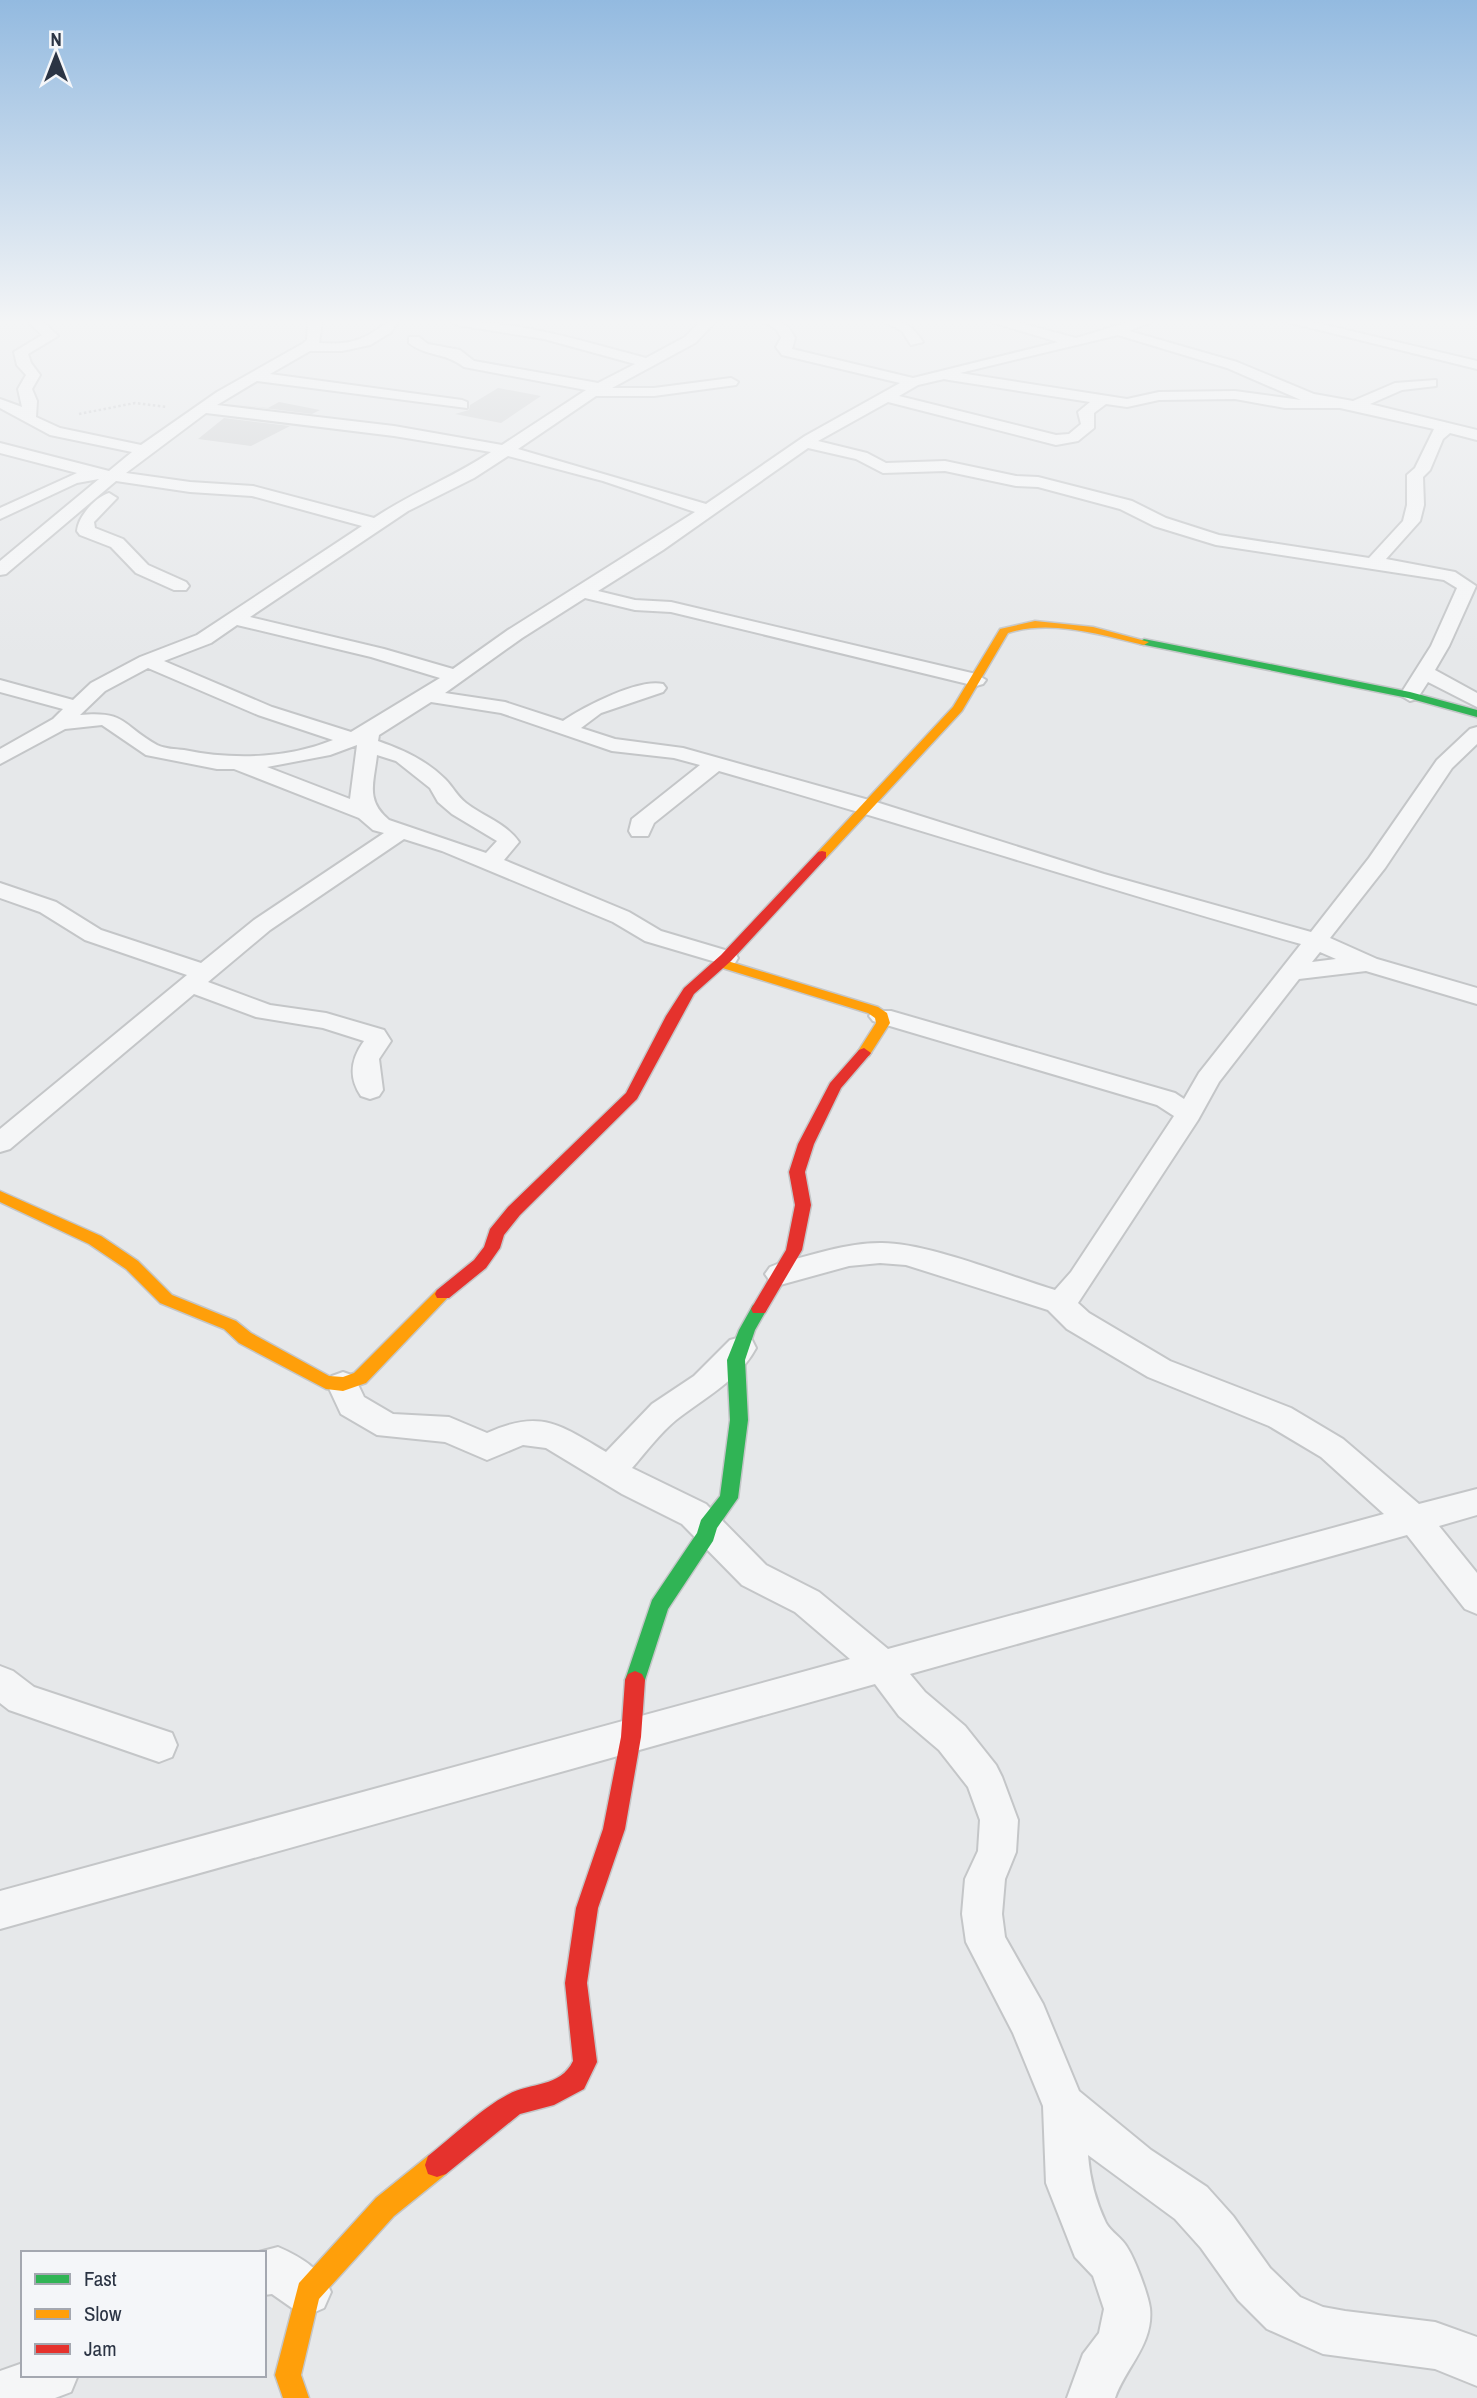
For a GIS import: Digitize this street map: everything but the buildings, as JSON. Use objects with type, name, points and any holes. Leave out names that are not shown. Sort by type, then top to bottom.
[{"type":"street","points":[[60,433],[144,450]]},
{"type":"street","points":[[168,433],[144,450],[120,477],[84,526],[86,531],[117,543],[142,569],[180,586]]},
{"type":"street","points":[[404,433],[506,451],[627,482],[707,510]]},
{"type":"street","points":[[0,758],[60,723],[98,687],[147,661],[204,639],[375,524],[506,451],[533,433]]},
{"type":"street","points":[[60,723],[106,719],[153,751],[217,763],[271,761],[323,751],[362,738],[457,677],[515,634],[657,546],[824,433]]},
{"type":"street","points":[[1028,433],[1056,440],[1073,438],[1079,433]]},
{"type":"street","points":[[1375,562],[1410,524],[1416,510],[1412,491],[1415,475],[1422,470],[1436,436],[1443,433]]},
{"type":"street","points":[[806,443],[861,456],[883,468],[945,466],[1016,481],[1038,482],[1126,505],[1160,522],[1216,540],[1375,562],[1448,576],[1467,586],[1426,673],[1410,695]]},
{"type":"street","points":[[0,514],[72,479],[93,474],[120,445]]},
{"type":"street","points":[[0,448],[74,465],[93,474],[190,487],[253,491],[375,524]]},
{"type":"street","points":[[0,570],[120,477]]},
{"type":"street","points":[[1448,576],[1477,568]]},
{"type":"street","points":[[581,592],[635,606],[671,607],[734,621],[976,681]]},
{"type":"street","points":[[235,619],[377,653],[457,677]]},
{"type":"street","points":[[0,1196],[94,1240],[132,1265],[166,1298],[230,1325],[245,1338],[326,1382],[343,1384],[360,1378],[457,1280],[480,1264],[492,1248],[496,1233],[514,1212],[632,1096],[645,1078],[656,1049],[690,990],[868,807],[958,709],[1004,631],[1014,626],[1037,624],[1228,657],[1410,695],[1477,714]]},
{"type":"street","points":[[147,661],[265,710],[362,738],[403,757],[438,785],[460,809],[505,836],[508,842],[490,863]]},
{"type":"street","points":[[1426,673],[1477,701]]},
{"type":"street","points":[[0,686],[78,707]]},
{"type":"street","points":[[566,729],[594,709],[656,688]]},
{"type":"street","points":[[428,696],[505,708],[612,745],[676,752],[868,807],[1096,879],[1314,940],[1368,964],[1477,996]]},
{"type":"street","points":[[1058,1302],[1065,1299],[1081,1280],[1189,1114],[1202,1089],[1314,940],[1377,863],[1444,764],[1477,733]]},
{"type":"street","points":[[362,738],[361,800],[367,813]]},
{"type":"street","points":[[233,762],[367,813],[381,825],[450,846],[621,917],[653,936],[694,947],[716,962],[848,1001],[882,1016],[1166,1099],[1189,1114]]},
{"type":"street","points":[[640,831],[640,824],[646,818],[714,765]]},
{"type":"street","points":[[0,1143],[262,925],[400,832]]},
{"type":"street","points":[[0,890],[48,908],[93,935],[130,945],[226,995],[265,1012],[326,1021],[375,1036],[378,1041],[366,1054],[363,1062],[370,1090]]},
{"type":"street","points":[[1288,974],[1323,967],[1368,964]]},
{"type":"street","points":[[296,2398],[288,2375],[294,2340],[308,2292],[385,2207],[514,2104],[554,2093],[576,2081],[585,2062],[576,1983],[587,1908],[614,1829],[631,1737],[636,1670],[659,1606],[729,1498],[739,1420],[736,1360],[747,1330],[794,1250],[803,1205],[797,1172],[806,1144],[835,1086],[880,1029],[882,1016]]},
{"type":"street","points":[[1166,1099],[1202,1089]]},
{"type":"street","points":[[779,1274],[849,1256],[880,1253],[907,1255],[1058,1302],[1078,1321],[1159,1369],[1280,1417],[1332,1448],[1414,1520],[1477,1599]]},
{"type":"street","points":[[607,1468],[620,1460],[663,1413],[705,1384],[741,1348]]},
{"type":"street","points":[[343,1384],[352,1405],[388,1426],[449,1430],[488,1447],[520,1432],[553,1436],[694,1514],[754,1575],[807,1602],[883,1667],[912,1704],[952,1738],[984,1777],[999,1820],[997,1852],[985,1878],[982,1914],[986,1942],[1028,2019],[1064,2106],[1068,2183],[1091,2241],[1111,2262],[1127,2309],[1122,2343],[1100,2371],[1091,2398]]},
{"type":"street","points":[[0,1910],[1477,1503]]},
{"type":"street","points":[[0,1682],[22,1699],[159,1745]]},
{"type":"street","points":[[1064,2106],[1148,2174],[1193,2204],[1277,2309],[1302,2324],[1366,2339],[1413,2341],[1462,2352],[1477,2362]]},
{"type":"street","points":[[266,2272],[278,2270],[308,2292]]},
{"type":"street","points":[[0,2395],[49,2377]]},
{"type":"traffic: fast","points":[[1144,642],[1410,695],[1477,714]]},
{"type":"traffic: fast","points":[[635,1680],[659,1606],[706,1535],[708,1525],[729,1498],[739,1420],[736,1360],[747,1330],[759,1309]]},
{"type":"traffic: slow","points":[[822,855],[958,709],[1004,631],[1018,626],[1053,625],[1144,642]]},
{"type":"traffic: slow","points":[[721,963],[873,1010],[882,1016],[883,1023],[864,1053]]},
{"type":"traffic: slow","points":[[0,1196],[95,1240],[132,1265],[166,1299],[230,1325],[245,1338],[326,1382],[343,1384],[360,1378],[443,1294]]},
{"type":"traffic: slow","points":[[296,2398],[288,2375],[308,2292],[385,2207],[437,2165]]},
{"type":"traffic: jam","points":[[443,1294],[480,1264],[492,1248],[496,1233],[514,1211],[632,1096],[673,1016],[689,991],[726,958],[822,855]]},
{"type":"traffic: jam","points":[[759,1309],[794,1250],[803,1205],[797,1172],[806,1144],[835,1086],[864,1053]]},
{"type":"traffic: jam","points":[[437,2165],[514,2104],[554,2093],[576,2081],[585,2062],[576,1983],[587,1908],[614,1829],[631,1737],[635,1680]]}]
